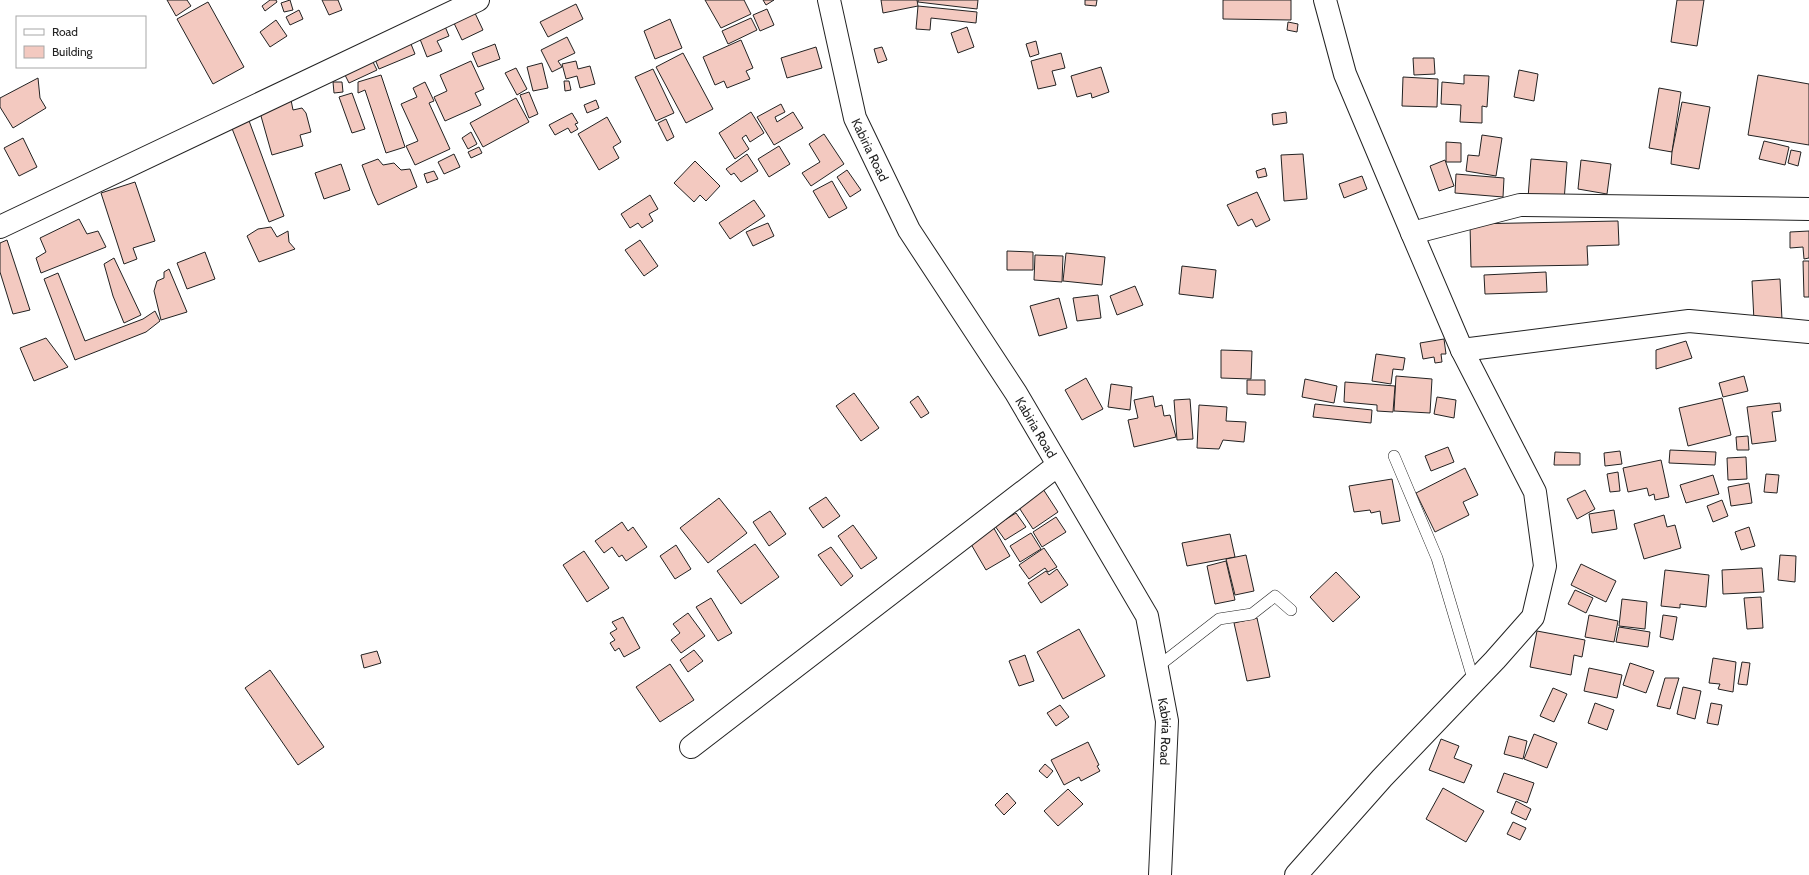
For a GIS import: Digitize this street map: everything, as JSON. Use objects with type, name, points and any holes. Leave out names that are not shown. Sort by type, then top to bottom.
[{"type":"main road","points":[[0,227],[478,0]]},
{"type":"main road","name":"Kabiria Road","points":[[829,0],[855,118],[909,230],[1016,393],[1147,616],[1166,721],[1160,875]]},
{"type":"main road","points":[[1296,875],[1382,778],[1474,682],[1533,617],[1545,566],[1535,492],[1462,350],[1345,74],[1324,0]]},
{"type":"main road","points":[[1412,233],[1520,205],[1809,209]]},
{"type":"main road","points":[[1462,350],[1689,321],[1809,332]]},
{"type":"main road","points":[[691,747],[1058,465]]},
{"type":"lane","points":[[1394,456],[1437,558],[1474,682]]},
{"type":"lane","points":[[1156,668],[1219,619],[1252,614],[1275,596],[1291,610]]},
{"type":"building","points":[[167,0],[187,0],[191,6],[176,16]]},
{"type":"building","points":[[270,0],[276,0],[277,2],[265,11],[262,6]]},
{"type":"building","points":[[290,0],[293,10],[284,12],[281,3]]},
{"type":"building","points":[[322,0],[338,0],[342,10],[329,15]]},
{"type":"building","points":[[705,0],[744,0],[751,14],[721,28]]},
{"type":"building","points":[[763,0],[774,0],[766,5]]},
{"type":"building","points":[[881,0],[917,0],[918,6],[883,13]]},
{"type":"building","points":[[918,0],[978,0],[977,9],[918,2]]},
{"type":"building","points":[[1085,0],[1097,0],[1096,6],[1085,5]]},
{"type":"building","points":[[1223,0],[1291,0],[1291,20],[1223,19]]},
{"type":"building","points":[[1677,0],[1704,0],[1697,46],[1671,42]]},
{"type":"building","points":[[208,2],[244,67],[213,84],[177,19]]},
{"type":"building","points":[[576,4],[583,19],[548,37],[540,22]]},
{"type":"building","points":[[918,6],[977,12],[976,23],[931,18],[930,30],[916,29]]},
{"type":"building","points":[[767,9],[774,25],[760,31],[753,15]]},
{"type":"building","points":[[299,10],[303,19],[290,25],[286,17]]},
{"type":"building","points":[[474,11],[483,30],[462,40],[453,21]]},
{"type":"building","points":[[751,18],[757,30],[728,44],[722,31]]},
{"type":"building","points":[[670,19],[682,48],[655,59],[644,31]]},
{"type":"building","points":[[276,20],[287,36],[270,47],[260,32]]},
{"type":"building","points":[[1288,22],[1298,24],[1297,32],[1287,30]]},
{"type":"building","points":[[444,24],[449,36],[437,41],[442,51],[427,57],[418,34]]},
{"type":"building","points":[[967,27],[974,47],[958,53],[951,33]]},
{"type":"building","points":[[567,37],[575,53],[558,61],[562,67],[552,72],[541,50]]},
{"type":"building","points":[[409,39],[415,54],[379,69],[372,52]]},
{"type":"building","points":[[741,40],[753,68],[746,71],[750,79],[727,88],[724,81],[715,85],[703,57]]},
{"type":"building","points":[[1036,41],[1039,54],[1030,57],[1026,44]]},
{"type":"building","points":[[495,44],[500,59],[478,67],[472,53]]},
{"type":"building","points":[[816,47],[822,68],[787,78],[781,58]]},
{"type":"building","points":[[882,47],[887,60],[878,63],[874,49]]},
{"type":"building","points":[[683,53],[713,109],[686,123],[656,67]]},
{"type":"building","points":[[1061,53],[1065,68],[1052,71],[1056,85],[1038,89],[1031,61]]},
{"type":"building","points":[[370,56],[377,70],[349,83],[342,69]]},
{"type":"building","points":[[1413,58],[1434,58],[1435,74],[1414,75]]},
{"type":"building","points":[[471,61],[484,89],[475,93],[481,105],[445,121],[434,97],[447,91],[440,75]]},
{"type":"building","points":[[576,61],[578,69],[590,66],[595,84],[580,88],[577,76],[566,79],[562,64]]},
{"type":"building","points":[[542,63],[548,88],[533,91],[527,67]]},
{"type":"building","points":[[1101,67],[1109,92],[1092,98],[1091,93],[1077,97],[1071,76]]},
{"type":"building","points":[[516,68],[527,89],[517,95],[505,73]]},
{"type":"building","points":[[653,69],[674,113],[656,121],[635,77]]},
{"type":"building","points":[[1519,70],[1538,74],[1534,101],[1514,97]]},
{"type":"building","points":[[381,75],[405,147],[386,153],[365,90],[358,93],[358,82]]},
{"type":"building","points":[[1464,75],[1489,76],[1487,107],[1482,106],[1482,123],[1460,122],[1461,105],[1441,104],[1442,82],[1464,84]]},
{"type":"building","points":[[1758,75],[1809,84],[1809,145],[1748,135]]},
{"type":"building","points":[[1403,77],[1438,79],[1437,107],[1402,106]]},
{"type":"building","points":[[38,78],[40,98],[46,108],[13,128],[0,107],[0,98]]},
{"type":"building","points":[[564,81],[569,81],[571,90],[565,91]]},
{"type":"building","points":[[333,82],[342,82],[343,92],[334,93]]},
{"type":"building","points":[[425,82],[434,101],[429,103],[450,149],[415,165],[406,146],[418,141],[401,104],[417,97],[413,88]]},
{"type":"building","points":[[1659,88],[1681,92],[1672,152],[1649,148]]},
{"type":"building","points":[[529,92],[538,114],[529,118],[520,95]]},
{"type":"building","points":[[352,93],[365,129],[352,133],[339,97]]},
{"type":"building","points":[[516,98],[529,122],[483,147],[470,123]]},
{"type":"building","points":[[291,100],[293,110],[302,108],[306,113],[311,132],[300,135],[303,146],[272,155],[259,109]]},
{"type":"building","points":[[596,100],[599,108],[587,113],[584,105]]},
{"type":"building","points":[[1682,102],[1710,107],[1699,169],[1671,164]]},
{"type":"building","points":[[781,104],[785,112],[775,117],[777,122],[793,112],[803,128],[774,145],[757,117]]},
{"type":"building","points":[[751,112],[764,133],[750,142],[746,135],[742,138],[749,149],[735,159],[719,133]]},
{"type":"building","points":[[1286,112],[1287,123],[1273,125],[1272,114]]},
{"type":"building","points":[[572,113],[578,123],[575,124],[578,129],[571,133],[568,128],[555,135],[549,125]]},
{"type":"building","points":[[607,117],[621,142],[613,147],[619,158],[599,170],[578,134]]},
{"type":"building","points":[[248,118],[284,216],[269,222],[231,126]]},
{"type":"building","points":[[666,119],[674,137],[667,141],[658,123]]},
{"type":"building","points":[[471,132],[477,144],[468,149],[462,138]]},
{"type":"building","points":[[824,134],[844,164],[811,186],[802,173],[820,162],[809,144]]},
{"type":"building","points":[[1482,135],[1502,138],[1496,176],[1466,171],[1468,155],[1479,156]]},
{"type":"building","points":[[23,138],[37,167],[19,176],[4,148]]},
{"type":"building","points":[[1764,141],[1789,147],[1785,165],[1759,159]]},
{"type":"building","points":[[1446,142],[1461,143],[1461,162],[1446,162]]},
{"type":"building","points":[[779,146],[790,164],[769,177],[758,159]]},
{"type":"building","points":[[479,147],[482,153],[471,158],[468,152]]},
{"type":"building","points":[[1791,150],[1801,152],[1798,166],[1788,163]]},
{"type":"building","points":[[454,154],[460,167],[444,174],[438,162]]},
{"type":"building","points":[[747,154],[758,171],[741,182],[734,173],[731,175],[726,169]]},
{"type":"building","points":[[1303,154],[1307,199],[1284,201],[1281,155]]},
{"type":"building","points":[[378,159],[383,165],[394,163],[401,170],[410,169],[417,187],[378,205],[362,165]]},
{"type":"building","points":[[1531,159],[1567,162],[1564,201],[1528,198]]},
{"type":"building","points":[[1445,160],[1454,186],[1439,191],[1430,166]]},
{"type":"building","points":[[1581,160],[1611,164],[1607,194],[1578,189]]},
{"type":"building","points":[[695,161],[720,186],[706,201],[700,195],[694,202],[674,183]]},
{"type":"building","points":[[341,164],[350,190],[324,199],[315,173]]},
{"type":"building","points":[[1265,168],[1267,176],[1258,178],[1256,171]]},
{"type":"building","points":[[847,170],[861,190],[850,197],[837,177]]},
{"type":"building","points":[[434,171],[438,179],[427,183],[424,174]]},
{"type":"building","points":[[1456,174],[1504,178],[1503,197],[1455,193]]},
{"type":"building","points":[[1362,176],[1367,189],[1344,198],[1339,184]]},
{"type":"building","points":[[832,181],[847,208],[829,218],[813,191]]},
{"type":"building","points":[[135,182],[155,241],[133,248],[137,259],[124,264],[101,193]]},
{"type":"building","points":[[1257,192],[1270,220],[1256,227],[1252,219],[1238,226],[1227,205]]},
{"type":"building","points":[[650,195],[658,209],[649,214],[653,221],[642,228],[638,223],[630,228],[621,214]]},
{"type":"building","points":[[754,200],[765,216],[730,239],[719,223]]},
{"type":"building","points":[[79,219],[87,234],[98,231],[106,247],[41,273],[36,258],[46,252],[40,238]]},
{"type":"building","points":[[1618,221],[1619,245],[1587,246],[1588,265],[1471,267],[1470,224]]},
{"type":"building","points":[[768,223],[774,236],[753,246],[746,232]]},
{"type":"building","points":[[271,227],[277,237],[288,231],[289,242],[295,249],[259,262],[247,236],[258,229]]},
{"type":"building","points":[[1809,231],[1809,258],[1804,259],[1803,247],[1790,248],[1790,232]]},
{"type":"building","points":[[7,240],[30,310],[13,314],[0,272],[0,243]]},
{"type":"building","points":[[640,240],[658,266],[644,276],[625,250]]},
{"type":"building","points":[[1007,251],[1033,252],[1033,270],[1007,270]]},
{"type":"building","points":[[205,252],[215,279],[187,289],[177,263]]},
{"type":"building","points":[[1066,253],[1105,257],[1102,285],[1063,281]]},
{"type":"building","points":[[1035,255],[1063,256],[1062,282],[1034,280]]},
{"type":"building","points":[[114,258],[141,315],[124,323],[113,296],[104,264]]},
{"type":"building","points":[[1803,261],[1809,261],[1809,297],[1804,297]]},
{"type":"building","points":[[1182,266],[1216,270],[1213,298],[1179,294]]},
{"type":"building","points":[[169,269],[187,312],[161,320],[154,291],[157,281],[164,278],[164,272]]},
{"type":"building","points":[[1546,272],[1547,292],[1485,294],[1484,275]]},
{"type":"building","points":[[58,273],[85,341],[143,319],[155,311],[160,321],[146,332],[75,360],[44,279]]},
{"type":"building","points":[[1780,279],[1782,320],[1754,321],[1752,281]]},
{"type":"building","points":[[1135,286],[1143,305],[1117,315],[1110,296]]},
{"type":"building","points":[[1098,295],[1101,318],[1077,321],[1073,298]]},
{"type":"building","points":[[1059,298],[1067,328],[1039,336],[1030,306]]},
{"type":"building","points":[[46,338],[68,367],[34,381],[20,348]]},
{"type":"building","points":[[1444,339],[1446,354],[1441,354],[1442,362],[1435,363],[1434,357],[1423,359],[1420,343]]},
{"type":"building","points":[[1686,341],[1692,358],[1656,369],[1656,350]]},
{"type":"building","points":[[1221,350],[1252,351],[1251,379],[1221,378]]},
{"type":"building","points":[[1376,354],[1405,358],[1403,370],[1393,369],[1391,384],[1372,381]]},
{"type":"building","points":[[1396,376],[1432,379],[1430,413],[1394,411]]},
{"type":"building","points":[[1744,376],[1748,391],[1723,397],[1719,383]]},
{"type":"building","points":[[1086,378],[1103,409],[1082,420],[1065,390]]},
{"type":"building","points":[[1305,379],[1337,386],[1334,403],[1302,397]]},
{"type":"building","points":[[1247,380],[1265,380],[1265,395],[1247,394]]},
{"type":"building","points":[[1345,382],[1395,386],[1393,412],[1377,411],[1377,405],[1344,402]]},
{"type":"building","points":[[1111,384],[1132,387],[1130,410],[1108,407]]},
{"type":"building","points":[[854,393],[879,428],[861,441],[836,406]]},
{"type":"building","points":[[918,396],[929,413],[921,418],[910,402]]},
{"type":"building","points":[[1153,396],[1155,407],[1162,405],[1164,416],[1170,415],[1176,437],[1134,447],[1128,420],[1138,418],[1134,400]]},
{"type":"building","points":[[1437,397],[1456,400],[1454,418],[1434,414]]},
{"type":"building","points":[[1722,398],[1731,435],[1688,446],[1679,408]]},
{"type":"building","points":[[1190,399],[1193,439],[1177,440],[1174,400]]},
{"type":"building","points":[[1780,403],[1781,411],[1772,412],[1776,441],[1752,444],[1747,407]]},
{"type":"building","points":[[1315,404],[1372,410],[1371,423],[1313,417]]},
{"type":"building","points":[[1199,405],[1227,407],[1226,421],[1246,422],[1244,442],[1223,440],[1219,449],[1197,448]]},
{"type":"building","points":[[1748,436],[1749,450],[1737,450],[1736,437]]},
{"type":"building","points":[[1448,447],[1454,462],[1431,471],[1425,456]]},
{"type":"building","points":[[1670,450],[1716,452],[1715,465],[1669,463]]},
{"type":"building","points":[[1620,451],[1622,464],[1605,466],[1604,453]]},
{"type":"building","points":[[1555,452],[1580,453],[1580,465],[1554,465]]},
{"type":"building","points":[[1746,457],[1747,479],[1728,480],[1727,458]]},
{"type":"building","points":[[1661,460],[1669,497],[1655,500],[1654,494],[1649,496],[1647,488],[1628,492],[1623,468]]},
{"type":"building","points":[[1465,468],[1478,495],[1463,502],[1469,515],[1435,532],[1416,493]]},
{"type":"building","points":[[1618,472],[1620,491],[1610,492],[1607,474]]},
{"type":"building","points":[[1766,474],[1779,475],[1777,493],[1764,492]]},
{"type":"building","points":[[1713,475],[1719,494],[1686,503],[1680,485]]},
{"type":"building","points":[[1392,479],[1400,521],[1382,524],[1380,511],[1371,513],[1370,510],[1354,512],[1349,486]]},
{"type":"building","points":[[1749,483],[1752,503],[1731,506],[1728,487]]},
{"type":"building","points":[[1043,489],[1058,512],[1033,529],[1018,506]]},
{"type":"building","points":[[1585,490],[1595,509],[1577,519],[1567,499]]},
{"type":"building","points":[[826,497],[840,516],[823,528],[809,508]]},
{"type":"building","points":[[719,498],[747,533],[708,563],[680,528]]},
{"type":"building","points":[[1722,500],[1728,516],[1713,522],[1707,506]]},
{"type":"building","points":[[1614,510],[1617,529],[1592,533],[1589,514]]},
{"type":"building","points":[[770,511],[786,534],[769,546],[753,522]]},
{"type":"building","points":[[1016,513],[1026,527],[1005,540],[995,526]]},
{"type":"building","points":[[1664,515],[1667,527],[1675,525],[1681,548],[1644,559],[1634,524]]},
{"type":"building","points":[[1056,517],[1066,532],[1042,547],[1033,532]]},
{"type":"building","points":[[622,522],[628,531],[633,527],[647,547],[626,561],[622,555],[619,557],[612,547],[604,553],[595,541]]},
{"type":"building","points":[[853,525],[877,558],[861,569],[838,536]]},
{"type":"building","points":[[992,525],[1010,556],[986,570],[968,539]]},
{"type":"building","points":[[1749,527],[1755,546],[1741,550],[1735,532]]},
{"type":"building","points":[[1031,533],[1041,549],[1020,562],[1010,546]]},
{"type":"building","points":[[1230,534],[1235,557],[1187,566],[1182,543]]},
{"type":"building","points":[[755,544],[779,577],[741,604],[717,571]]},
{"type":"building","points":[[676,545],[691,569],[675,579],[660,556]]},
{"type":"building","points":[[831,547],[853,576],[841,586],[818,555]]},
{"type":"building","points":[[1044,548],[1057,567],[1048,572],[1045,568],[1029,579],[1019,565]]},
{"type":"building","points":[[584,551],[609,588],[587,602],[563,565]]},
{"type":"building","points":[[1246,555],[1254,591],[1235,595],[1226,559]]},
{"type":"building","points":[[1780,555],[1796,556],[1795,582],[1778,580]]},
{"type":"building","points":[[1226,561],[1235,600],[1215,604],[1207,566]]},
{"type":"building","points":[[1581,564],[1616,581],[1606,602],[1571,585]]},
{"type":"building","points":[[1762,568],[1764,592],[1723,594],[1722,570]]},
{"type":"building","points":[[1057,569],[1068,585],[1041,603],[1028,583],[1046,571],[1049,575]]},
{"type":"building","points":[[1665,570],[1709,575],[1706,607],[1680,604],[1680,608],[1661,606]]},
{"type":"building","points":[[1336,572],[1360,597],[1333,622],[1310,597]]},
{"type":"building","points":[[1575,590],[1593,598],[1586,613],[1568,604]]},
{"type":"building","points":[[1761,597],[1763,628],[1747,629],[1744,598]]},
{"type":"building","points":[[711,598],[732,633],[718,641],[696,607]]},
{"type":"building","points":[[1622,599],[1647,602],[1645,629],[1619,626]]},
{"type":"building","points":[[688,613],[705,636],[681,653],[671,640],[680,633],[673,624]]},
{"type":"building","points":[[1589,615],[1618,621],[1614,642],[1585,637]]},
{"type":"building","points":[[1663,615],[1677,617],[1673,640],[1660,637]]},
{"type":"building","points":[[623,617],[640,648],[624,657],[619,648],[615,651],[610,643],[615,640],[610,633],[617,629],[612,622]]},
{"type":"building","points":[[1257,618],[1270,677],[1247,681],[1234,623]]},
{"type":"building","points":[[1619,627],[1650,632],[1648,647],[1616,642]]},
{"type":"building","points":[[1079,629],[1105,676],[1063,699],[1037,652]]},
{"type":"building","points":[[1537,631],[1585,640],[1582,657],[1574,655],[1571,675],[1530,667]]},
{"type":"building","points":[[694,650],[703,661],[688,672],[680,660]]},
{"type":"building","points":[[377,651],[381,663],[364,668],[361,655]]},
{"type":"building","points":[[1025,655],[1034,681],[1019,686],[1009,661]]},
{"type":"building","points":[[1713,658],[1736,662],[1733,692],[1718,689],[1720,684],[1709,683]]},
{"type":"building","points":[[1742,662],[1750,663],[1747,685],[1738,684]]},
{"type":"building","points":[[1630,663],[1654,671],[1646,693],[1623,685]]},
{"type":"building","points":[[670,664],[694,700],[660,722],[636,687]]},
{"type":"building","points":[[1589,668],[1622,675],[1617,698],[1584,691]]},
{"type":"building","points":[[270,670],[324,747],[298,765],[245,688]]},
{"type":"building","points":[[1665,678],[1679,678],[1670,709],[1657,706]]},
{"type":"building","points":[[1683,687],[1701,691],[1695,719],[1677,714]]},
{"type":"building","points":[[1553,688],[1567,694],[1554,722],[1540,716]]},
{"type":"building","points":[[1595,703],[1614,710],[1607,730],[1588,723]]},
{"type":"building","points":[[1711,703],[1722,705],[1718,725],[1707,723]]},
{"type":"building","points":[[1060,705],[1069,717],[1056,726],[1047,713]]},
{"type":"building","points":[[1534,734],[1557,743],[1547,768],[1524,759]]},
{"type":"building","points":[[1509,736],[1527,741],[1523,759],[1504,754]]},
{"type":"building","points":[[1441,739],[1459,746],[1454,758],[1472,765],[1464,783],[1429,770]]},
{"type":"building","points":[[1088,742],[1099,765],[1097,766],[1100,771],[1081,781],[1079,777],[1064,785],[1051,760]]},
{"type":"building","points":[[1045,764],[1053,771],[1047,778],[1039,771]]},
{"type":"building","points":[[1504,773],[1534,783],[1527,803],[1497,792]]},
{"type":"building","points":[[1443,788],[1484,811],[1466,842],[1426,819]]},
{"type":"building","points":[[1068,789],[1083,804],[1058,826],[1044,811]]},
{"type":"building","points":[[1007,793],[1016,803],[1004,815],[995,805]]},
{"type":"building","points":[[1516,801],[1531,809],[1526,820],[1511,813]]},
{"type":"building","points":[[1513,822],[1526,828],[1520,840],[1507,834]]}]
